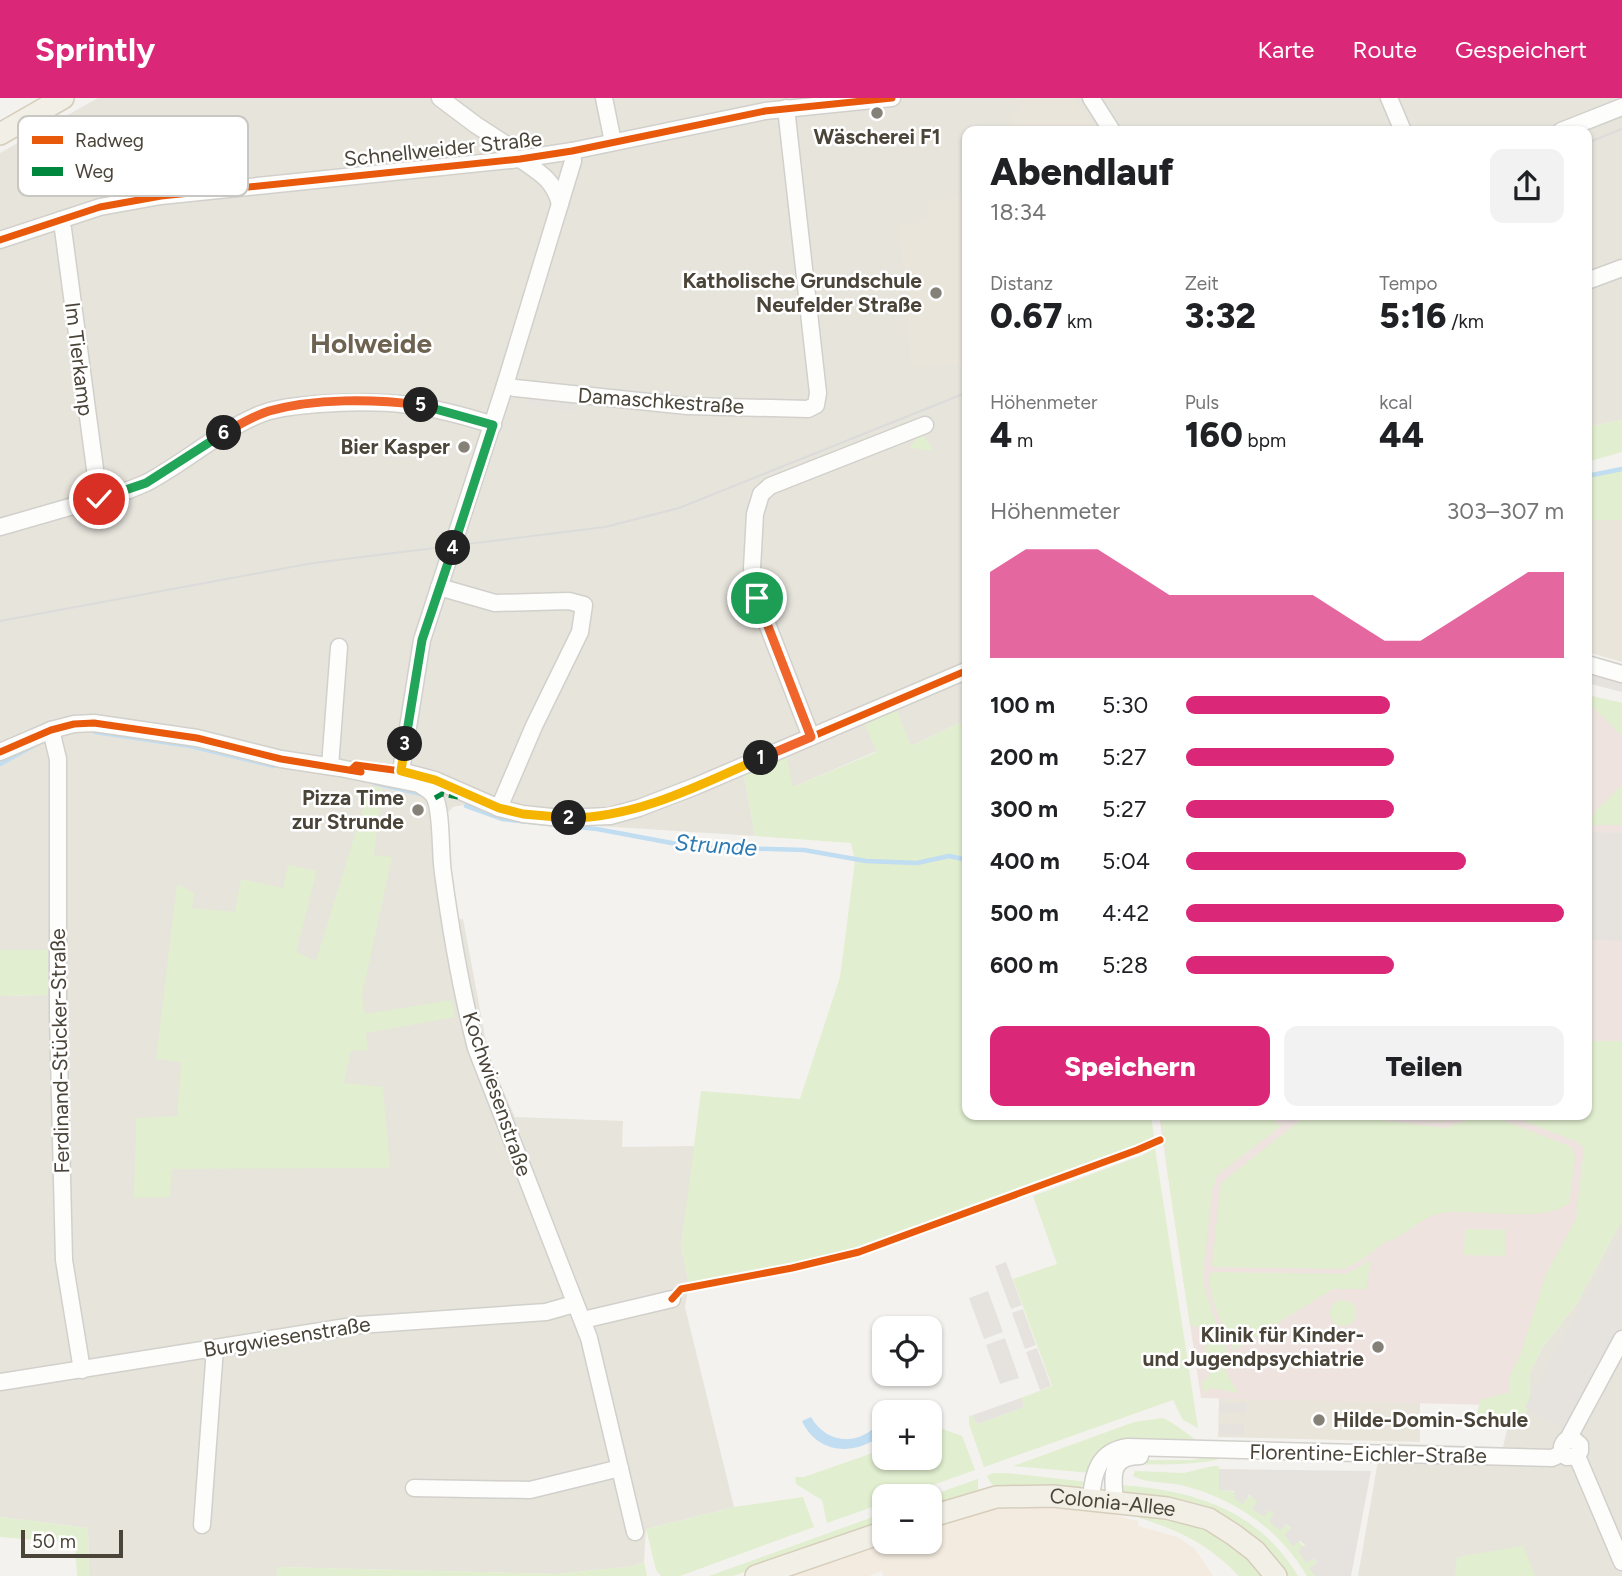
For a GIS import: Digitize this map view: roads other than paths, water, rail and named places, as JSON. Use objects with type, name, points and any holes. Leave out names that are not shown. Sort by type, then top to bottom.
[{"type":"main road","points":[[32,116],[63,98]]},
{"type":"main road","points":[[0,134],[18,124]]},
{"type":"main road","name":"Colonia-Allee","points":[[942,1513],[996,1497],[1053,1496],[1167,1508],[1209,1519],[1255,1551],[1276,1576]]},
{"type":"main road","points":[[757,1576],[872,1536]]},
{"type":"street","points":[[440,98],[507,145],[515,159],[548,178],[554,185],[560,204]]},
{"type":"street","points":[[604,98],[613,142]]},
{"type":"street","name":"Schnellweider Straße","points":[[248,187],[488,163],[572,151],[786,108],[892,98]]},
{"type":"street","points":[[1091,98],[1109,126]]},
{"type":"street","points":[[1389,98],[1401,126]]},
{"type":"street","points":[[1574,126],[1622,107]]},
{"type":"street","name":"Damaschkestraße","points":[[505,386],[687,406],[808,409],[816,405],[818,393],[786,108]]},
{"type":"street","points":[[476,125],[486,145],[488,163]]},
{"type":"street","points":[[572,151],[573,161],[505,386],[418,656],[401,771],[435,780],[499,808],[523,814],[561,818],[610,816],[696,786],[962,673]]},
{"type":"street","name":"Schnellweider Straße","points":[[0,240],[100,206],[161,196]]},
{"type":"street","name":"Im Tierkamp","points":[[60,220],[99,499]]},
{"type":"street","points":[[1592,279],[1622,268]]},
{"type":"street","points":[[0,527],[146,483],[255,416],[280,409],[360,401],[393,402],[426,406],[493,425]]},
{"type":"street","points":[[811,737],[757,598],[752,568],[755,514],[761,494],[770,486],[925,425]]},
{"type":"street","points":[[439,587],[507,605],[569,601],[584,605],[580,632],[534,726],[499,808]]},
{"type":"street","points":[[0,752],[51,730],[94,723],[197,738],[281,759],[330,766],[339,647]]},
{"type":"street","points":[[1592,665],[1622,674]]},
{"type":"street","name":"Ferdinand-Stücker-Straße","points":[[51,730],[58,759],[58,1015],[64,1260],[82,1370]]},
{"type":"street","name":"Kochwiesenstraße","points":[[330,766],[419,784],[435,797],[448,916],[464,1002],[477,1048],[583,1320],[635,1532]]},
{"type":"street","points":[[583,1320],[672,1299]]},
{"type":"street","name":"Burgwiesenstraße","points":[[0,1382],[359,1325],[546,1312],[575,1304]]},
{"type":"street","points":[[1622,1339],[1569,1449],[1622,1562]]},
{"type":"street","points":[[202,1525],[215,1348]]},
{"type":"street","name":"Florentine-Eichler-Straße","points":[[1091,1499],[1093,1479],[1101,1462],[1109,1452],[1128,1447],[1552,1458],[1569,1449]]},
{"type":"street","name":"Florentine-Eichler-Straße","points":[[1115,1502],[1113,1475],[1116,1465],[1122,1459],[1173,1449]]},
{"type":"street","points":[[414,1488],[530,1490],[620,1468]]},
{"type":"water","points":[[811,1417],[818,1427],[837,1438],[857,1438],[872,1429],[872,1441],[863,1446],[839,1449],[818,1441],[802,1421]]},
{"type":"waterway","name":"Strunde","points":[[1592,475],[1622,469]]},
{"type":"waterway","name":"Strunde","points":[[95,732],[190,746],[274,766]]},
{"type":"waterway","name":"Strunde","points":[[0,764],[33,746]]},
{"type":"waterway","name":"Strunde","points":[[375,783],[421,794]]},
{"type":"waterway","name":"Strunde","points":[[466,806],[502,819],[597,829],[693,847],[804,850],[866,861],[917,863],[949,856],[962,859]]},
{"type":"tram line","points":[[1592,141],[1622,129]]},
{"type":"tram line","points":[[0,621],[313,563],[605,527],[679,508],[962,394]]},
{"type":"place","name":"Wäscherei F1","points":[[877,113]]},
{"type":"place","name":"Katholische Grundschule Neufelder Straße","points":[[936,293]]},
{"type":"place","name":"Bier Kasper","points":[[464,447]]},
{"type":"place","name":"Pizza Time zur Strunde","points":[[418,810]]},
{"type":"place","name":"Klinik für Kinder- und Jugendpsychiatrie","points":[[1378,1347]]},
{"type":"place","name":"Hilde-Domin-Schule","points":[[1319,1420]]},
{"type":"district","name":"Holweide","points":[[371,343]]}]
